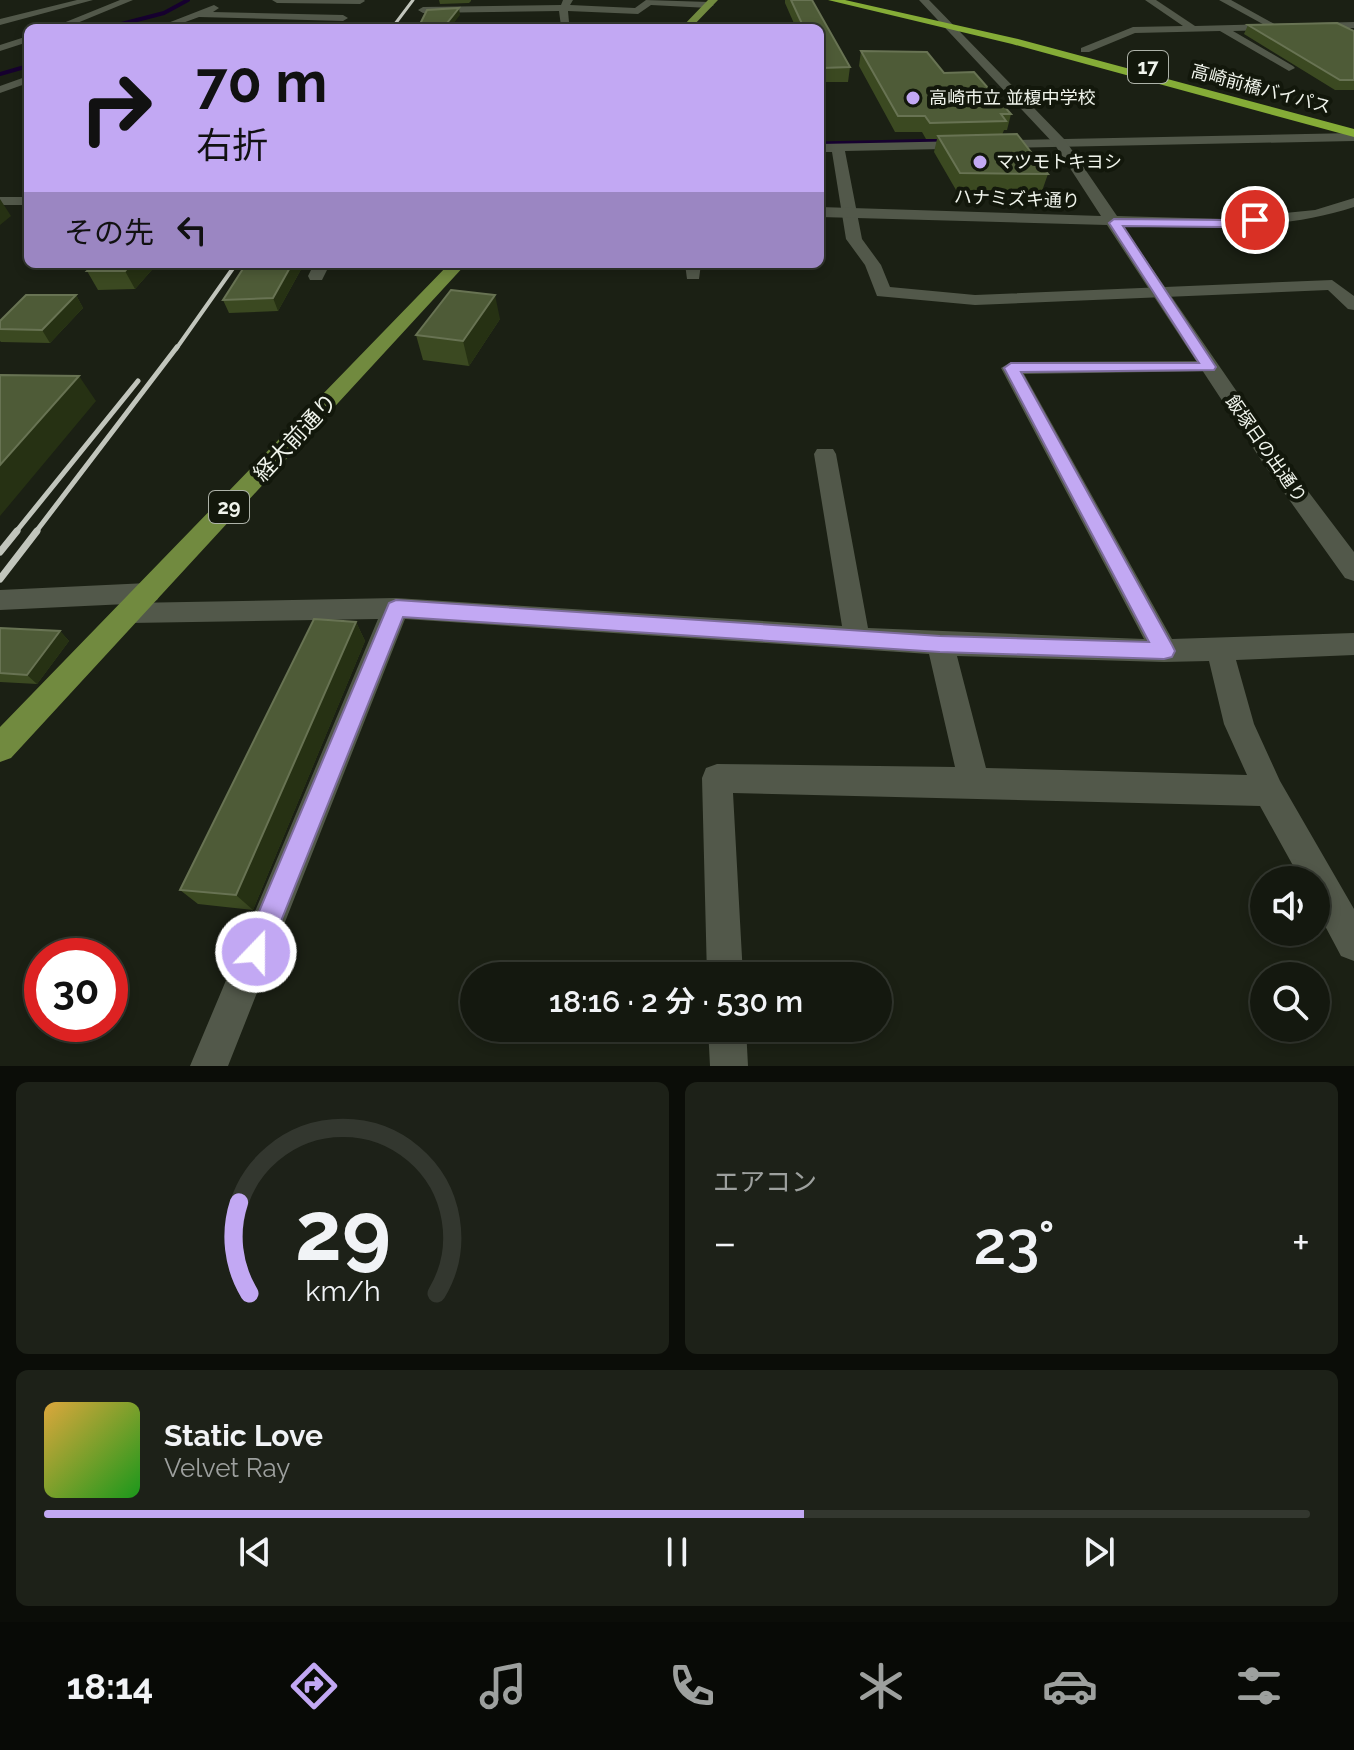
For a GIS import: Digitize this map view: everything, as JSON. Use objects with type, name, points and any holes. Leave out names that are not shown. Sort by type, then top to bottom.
[{"type":"highway","name":"高崎前橋バイパス","points":[[833,0],[1085,50],[1354,123]]},
{"type":"highway","name":"高崎前橋バイパス","points":[[854,0],[944,21],[1354,135]]},
{"type":"highway","points":[[870,3],[909,4],[924,0]]},
{"type":"highway","points":[[971,47],[989,40],[1024,43]]},
{"type":"main road","points":[[690,24],[711,2]]},
{"type":"main road","name":"経大前通り","points":[[0,748],[454,268]]},
{"type":"street","points":[[0,22],[88,0]]},
{"type":"street","points":[[66,24],[128,0]]},
{"type":"street","points":[[277,0],[361,0]]},
{"type":"street","points":[[339,24],[361,0]]},
{"type":"street","points":[[430,0],[420,15],[566,4],[624,6],[649,2],[711,2]]},
{"type":"street","name":"飯塚日の出通り","points":[[924,0],[1060,143],[1271,458],[1354,571]]},
{"type":"street","points":[[1150,0],[1192,27]]},
{"type":"street","points":[[1224,0],[1273,26]]},
{"type":"street","points":[[599,1],[624,6]]},
{"type":"street","points":[[564,24],[566,4]]},
{"type":"street","points":[[171,24],[223,5]]},
{"type":"street","points":[[612,19],[624,6]]},
{"type":"street","points":[[200,14],[343,18]]},
{"type":"street","points":[[228,24],[242,17]]},
{"type":"street","points":[[286,24],[291,18]]},
{"type":"street","points":[[1085,50],[1133,30],[1354,25]]},
{"type":"street","points":[[1220,27],[1289,68]]},
{"type":"street","points":[[0,48],[24,40]]},
{"type":"street","points":[[0,90],[24,81]]},
{"type":"street","points":[[824,148],[1354,135]]},
{"type":"street","points":[[838,148],[854,239],[873,265],[883,292],[975,300],[1332,285],[1354,305]]},
{"type":"street","points":[[0,201],[24,201]]},
{"type":"street","name":"ハナミズキ通り","points":[[824,212],[1224,224],[1317,214],[1354,202]]},
{"type":"street","points":[[1164,651],[1011,368],[1209,367]]},
{"type":"street","points":[[825,454],[857,639]]},
{"type":"street","points":[[0,600],[396,608],[940,644],[1164,651],[1354,644]]},
{"type":"street","points":[[209,1066],[396,608]]},
{"type":"street","points":[[940,644],[974,782]]},
{"type":"street","points":[[1219,648],[1239,724],[1269,791],[1354,943]]},
{"type":"street","points":[[724,962],[717,778],[1269,791]]},
{"type":"street","points":[[728,1042],[729,1066]]},
{"type":"building","points":[[791,0],[812,0],[850,67],[824,68],[824,24],[802,24]]},
{"type":"building","points":[[459,8],[446,24],[420,24],[427,10]]},
{"type":"building","points":[[1337,23],[1354,31],[1354,80],[1340,80],[1248,25]]},
{"type":"building","points":[[861,51],[927,52],[944,73],[974,72],[1011,114],[1001,114],[1006,121],[930,123],[925,116],[898,116]]},
{"type":"building","points":[[1017,134],[1048,174],[960,173],[938,136]]},
{"type":"building","points":[[90,268],[128,268],[125,271],[87,271]]},
{"type":"building","points":[[243,268],[290,268],[273,298],[223,300]]},
{"type":"building","points":[[451,290],[495,295],[463,341],[416,335]]},
{"type":"building","points":[[26,295],[76,295],[42,330],[0,329],[0,321]]},
{"type":"building","points":[[0,375],[79,376],[0,465]]},
{"type":"building","points":[[314,619],[356,622],[236,895],[180,890]]},
{"type":"building","points":[[0,628],[60,631],[27,675],[0,673]]},
{"type":"waterway","points":[[121,24],[164,13],[188,0]]},
{"type":"waterway","points":[[0,74],[24,67]]},
{"type":"waterway","points":[[824,144],[946,141]]},
{"type":"railway","points":[[395,24],[413,0]]},
{"type":"railway","points":[[176,349],[233,268]]},
{"type":"railway","points":[[35,533],[177,347]]},
{"type":"railway","points":[[15,533],[138,381]]},
{"type":"railway","points":[[0,552],[17,531]]},
{"type":"railway","points":[[0,579],[37,531]]},
{"type":"place","name":"高崎市立 並榎中学校","points":[[913,98]]},
{"type":"place","name":"マツモトキヨシ","points":[[980,162]]},
{"type":"route","points":[[256,952],[396,608],[940,644],[1164,651],[1011,368],[1209,367],[1114,223],[1224,224],[1255,220]]}]
